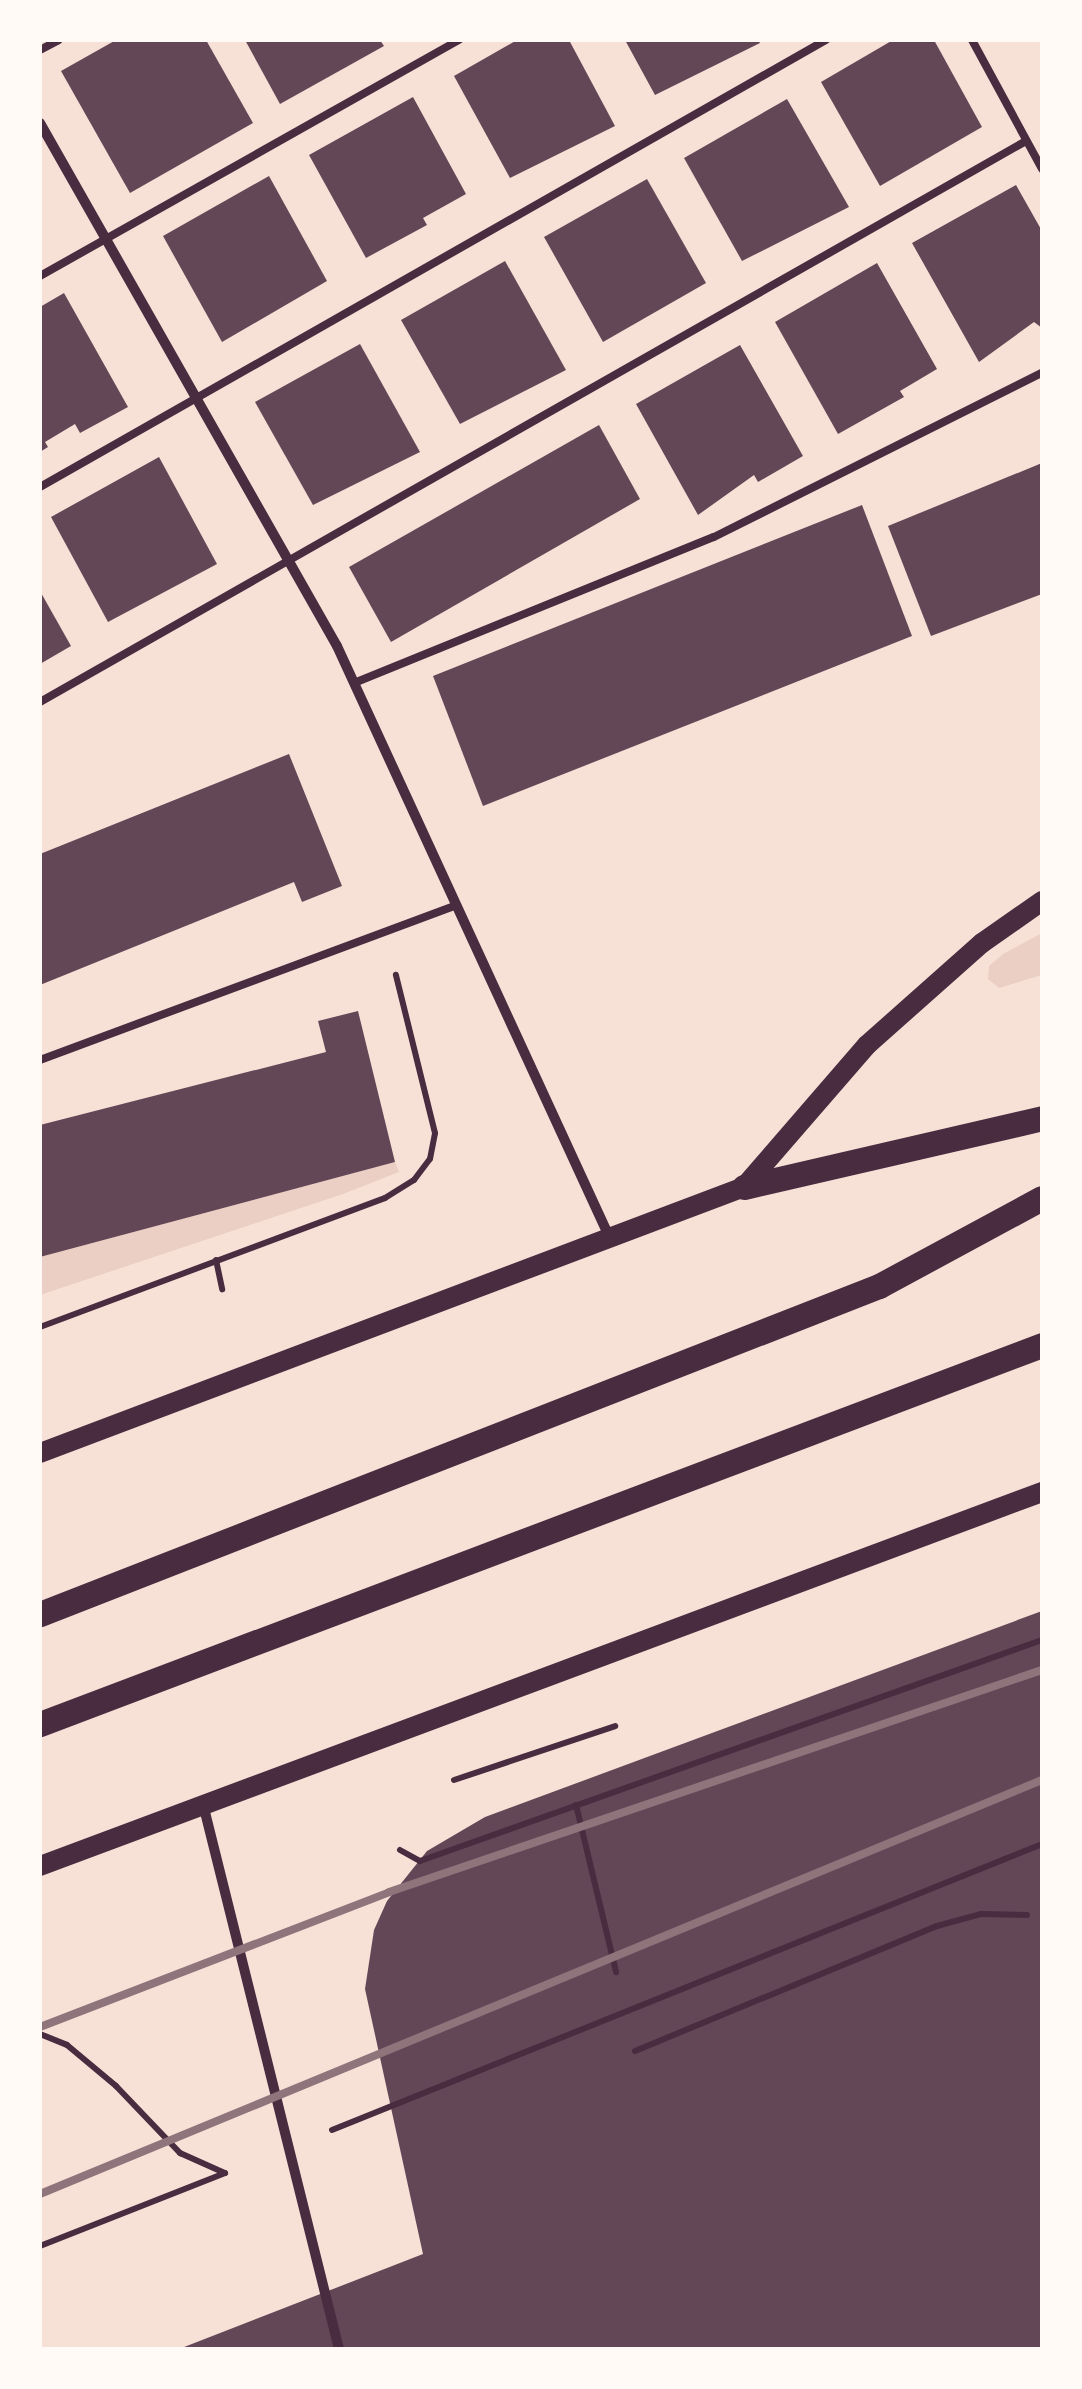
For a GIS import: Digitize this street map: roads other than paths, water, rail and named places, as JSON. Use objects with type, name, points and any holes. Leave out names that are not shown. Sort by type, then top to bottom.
[{"type":"main road","points":[[744,1187],[867,1045],[982,943],[1042,901]]},
{"type":"main road","points":[[40,1453],[608,1234],[744,1187],[1042,1118]]},
{"type":"main road","points":[[40,1614],[878,1286],[1042,1198]]},
{"type":"main road","points":[[40,1724],[914,1388],[1042,1344]]},
{"type":"main road","points":[[40,1866],[1042,1492]]},
{"type":"street","points":[[40,123],[354,682],[608,1234]]},
{"type":"street","points":[[202,1803],[339,2349]]},
{"type":"lane","points":[[40,50],[59,40]]},
{"type":"lane","points":[[40,276],[459,40]]},
{"type":"lane","points":[[40,487],[826,40]]},
{"type":"lane","points":[[972,40],[1042,170]]},
{"type":"lane","points":[[40,702],[290,564],[1026,141]]},
{"type":"lane","points":[[354,682],[714,537],[1042,373]]},
{"type":"lane","points":[[40,1060],[454,906]]},
{"type":"railway","points":[[40,2027],[389,1892],[1042,1670]]},
{"type":"railway","points":[[40,2194],[1042,1780]]}]
